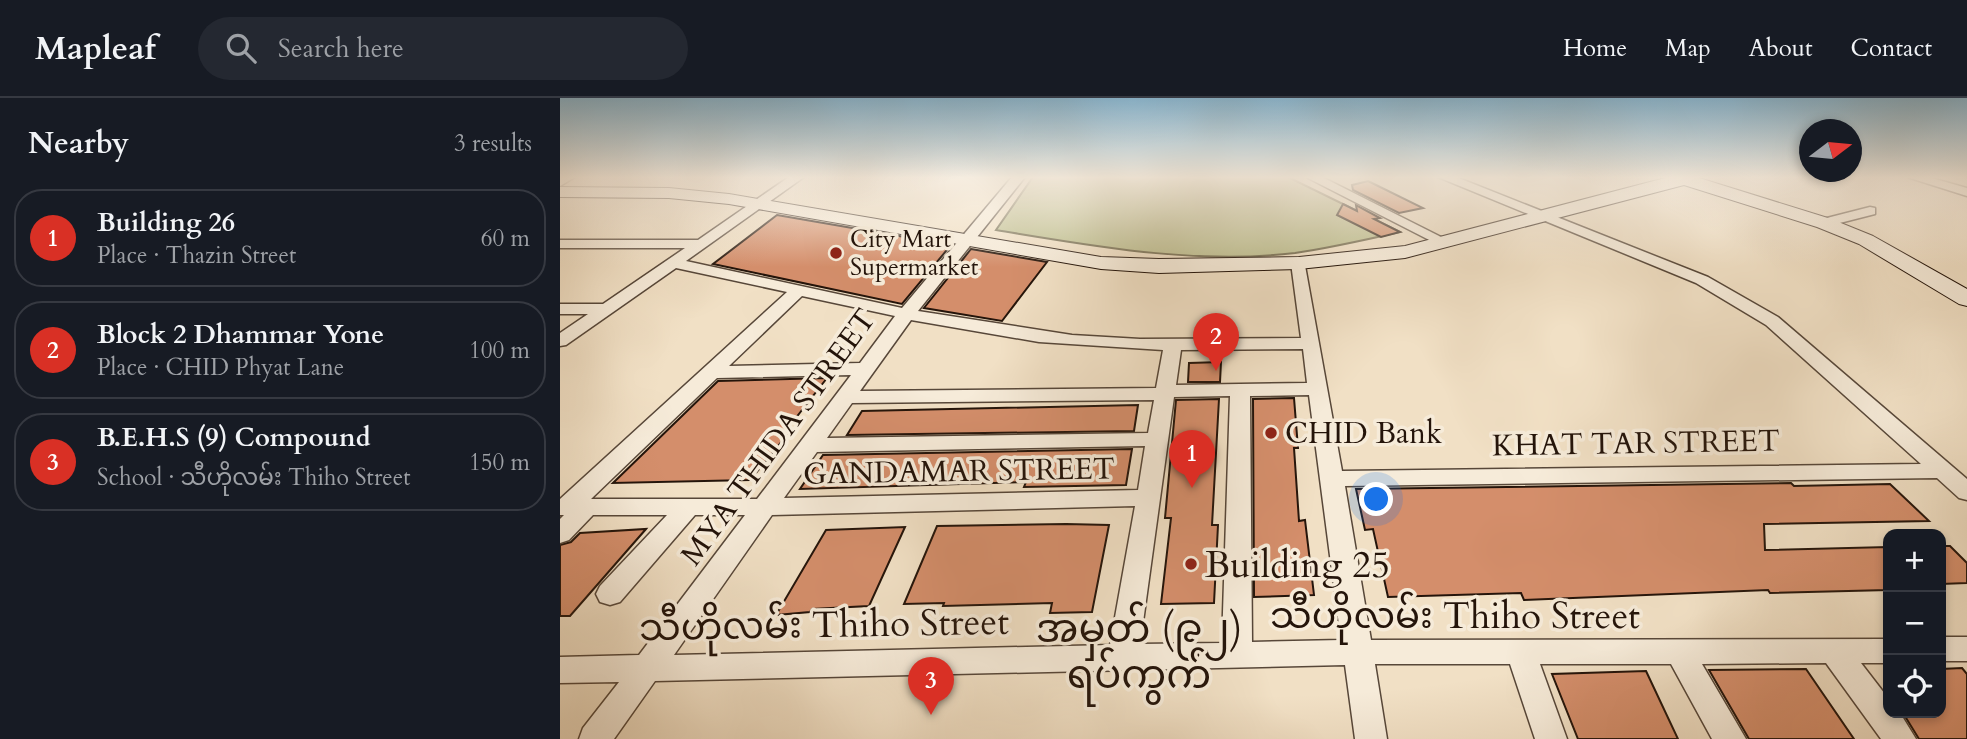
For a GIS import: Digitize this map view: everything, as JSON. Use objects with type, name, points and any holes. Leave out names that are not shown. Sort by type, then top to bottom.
[{"type":"street","points":[[560,341],[754,207]]},
{"type":"street","points":[[781,207],[1101,263],[1159,266],[1299,263],[1405,252],[1437,239],[1550,207]]},
{"type":"street","name":"MYA THIDA STREET","points":[[595,739],[765,507],[819,444],[845,397],[906,314],[994,207]]},
{"type":"street","points":[[1372,207],[1437,239]]},
{"type":"street","points":[[1515,207],[1702,280],[1749,306],[1772,321],[1967,492]]},
{"type":"street","points":[[1530,213],[1556,207]]},
{"type":"street","points":[[1773,207],[1866,240],[1967,299]]},
{"type":"street","points":[[1824,223],[1870,211]]},
{"type":"street","points":[[560,244],[703,244]]},
{"type":"street","points":[[675,263],[906,314],[1041,337],[1099,341],[1310,343]]},
{"type":"street","points":[[1299,263],[1371,739]]},
{"type":"street","points":[[560,534],[572,507],[800,289]]},
{"type":"street","points":[[560,309],[608,309]]},
{"type":"street","points":[[1123,656],[1150,498],[1154,439],[1166,393],[1173,342]]},
{"type":"street","points":[[712,372],[865,369]]},
{"type":"street","points":[[845,397],[1317,389]]},
{"type":"street","points":[[1237,655],[1240,392]]},
{"type":"street","points":[[819,444],[1154,439]]},
{"type":"street","name":"KHAT TAR STREET","points":[[1330,479],[1942,471]]},
{"type":"street","name":"GANDAMAR STREET","points":[[572,507],[765,507],[1150,498]]},
{"type":"street","points":[[610,594],[689,507]]},
{"type":"street","points":[[1946,649],[1967,649]]},
{"type":"street","name":"သီဟိုလမ်း Thiho Street","points":[[560,670],[1357,652],[1883,651]]},
{"type":"street","points":[[1835,652],[1899,739]]},
{"type":"street","points":[[1521,653],[1551,739]]},
{"type":"street","points":[[1680,653],[1730,739]]},
{"type":"green space","points":[[1012,207],[1349,207],[1400,232],[1295,253],[1220,257],[1145,252],[996,230]]},
{"type":"building","points":[[1341,207],[1357,211],[1356,207],[1360,207],[1380,218],[1374,219],[1400,232],[1381,237],[1337,215]]},
{"type":"building","points":[[1387,207],[1423,208],[1399,213]]},
{"type":"building","name":"City Mart Supermarket","points":[[777,215],[951,245],[902,304],[713,264]]},
{"type":"building","points":[[971,249],[1047,262],[1002,321],[924,308]]},
{"type":"building","points":[[1221,362],[1220,382],[1188,382],[1189,363]]},
{"type":"building","points":[[827,378],[788,428],[793,428],[750,480],[613,483],[718,381]]},
{"type":"building","points":[[1294,398],[1299,521],[1305,520],[1314,595],[1254,597],[1253,399]]},
{"type":"building","points":[[1219,399],[1212,525],[1218,525],[1214,603],[1161,604],[1171,518],[1165,518],[1176,400]]},
{"type":"building","points":[[1138,405],[1134,431],[847,435],[862,411]]},
{"type":"building","points":[[1132,449],[1126,485],[1024,487],[1026,482],[800,489],[823,455]]},
{"type":"building","points":[[1890,484],[1929,521],[1764,524],[1765,550],[1883,547],[1883,590],[1770,593],[1768,590],[1524,600],[1521,593],[1388,597],[1373,529],[1365,530],[1356,489]]},
{"type":"building","points":[[1109,525],[1092,612],[1050,613],[1052,603],[943,606],[944,603],[904,604],[937,526]]},
{"type":"building","points":[[905,527],[869,606],[812,609],[810,612],[776,615],[826,530]]},
{"type":"building","points":[[646,529],[570,616],[560,616],[560,545],[571,542],[580,533]]},
{"type":"building","points":[[1946,546],[1950,546],[1967,563],[1967,583],[1946,584]]},
{"type":"building","points":[[1962,668],[1967,674],[1967,739],[1919,739],[1906,718],[1946,718],[1946,669]]},
{"type":"building","points":[[1806,669],[1854,739],[1749,739],[1709,670]]},
{"type":"building","points":[[1646,671],[1678,739],[1578,739],[1552,674]]},
{"type":"place","name":"City Mart Supermarket","points":[[836,253]]},
{"type":"place","name":"Block 2 Dhammar Yone","points":[[1216,371]]},
{"type":"place","name":"CHID Bank","points":[[1271,433]]},
{"type":"place","name":"Building 26","points":[[1192,488]]},
{"type":"place","name":"Building 25","points":[[1191,564]]},
{"type":"place","name":"B.E.H.S (9) Compound","points":[[931,715]]},
{"type":"district","name":"အမှတ် (၉၂) ရပ်ကွက်","points":[[1139,651]]}]
